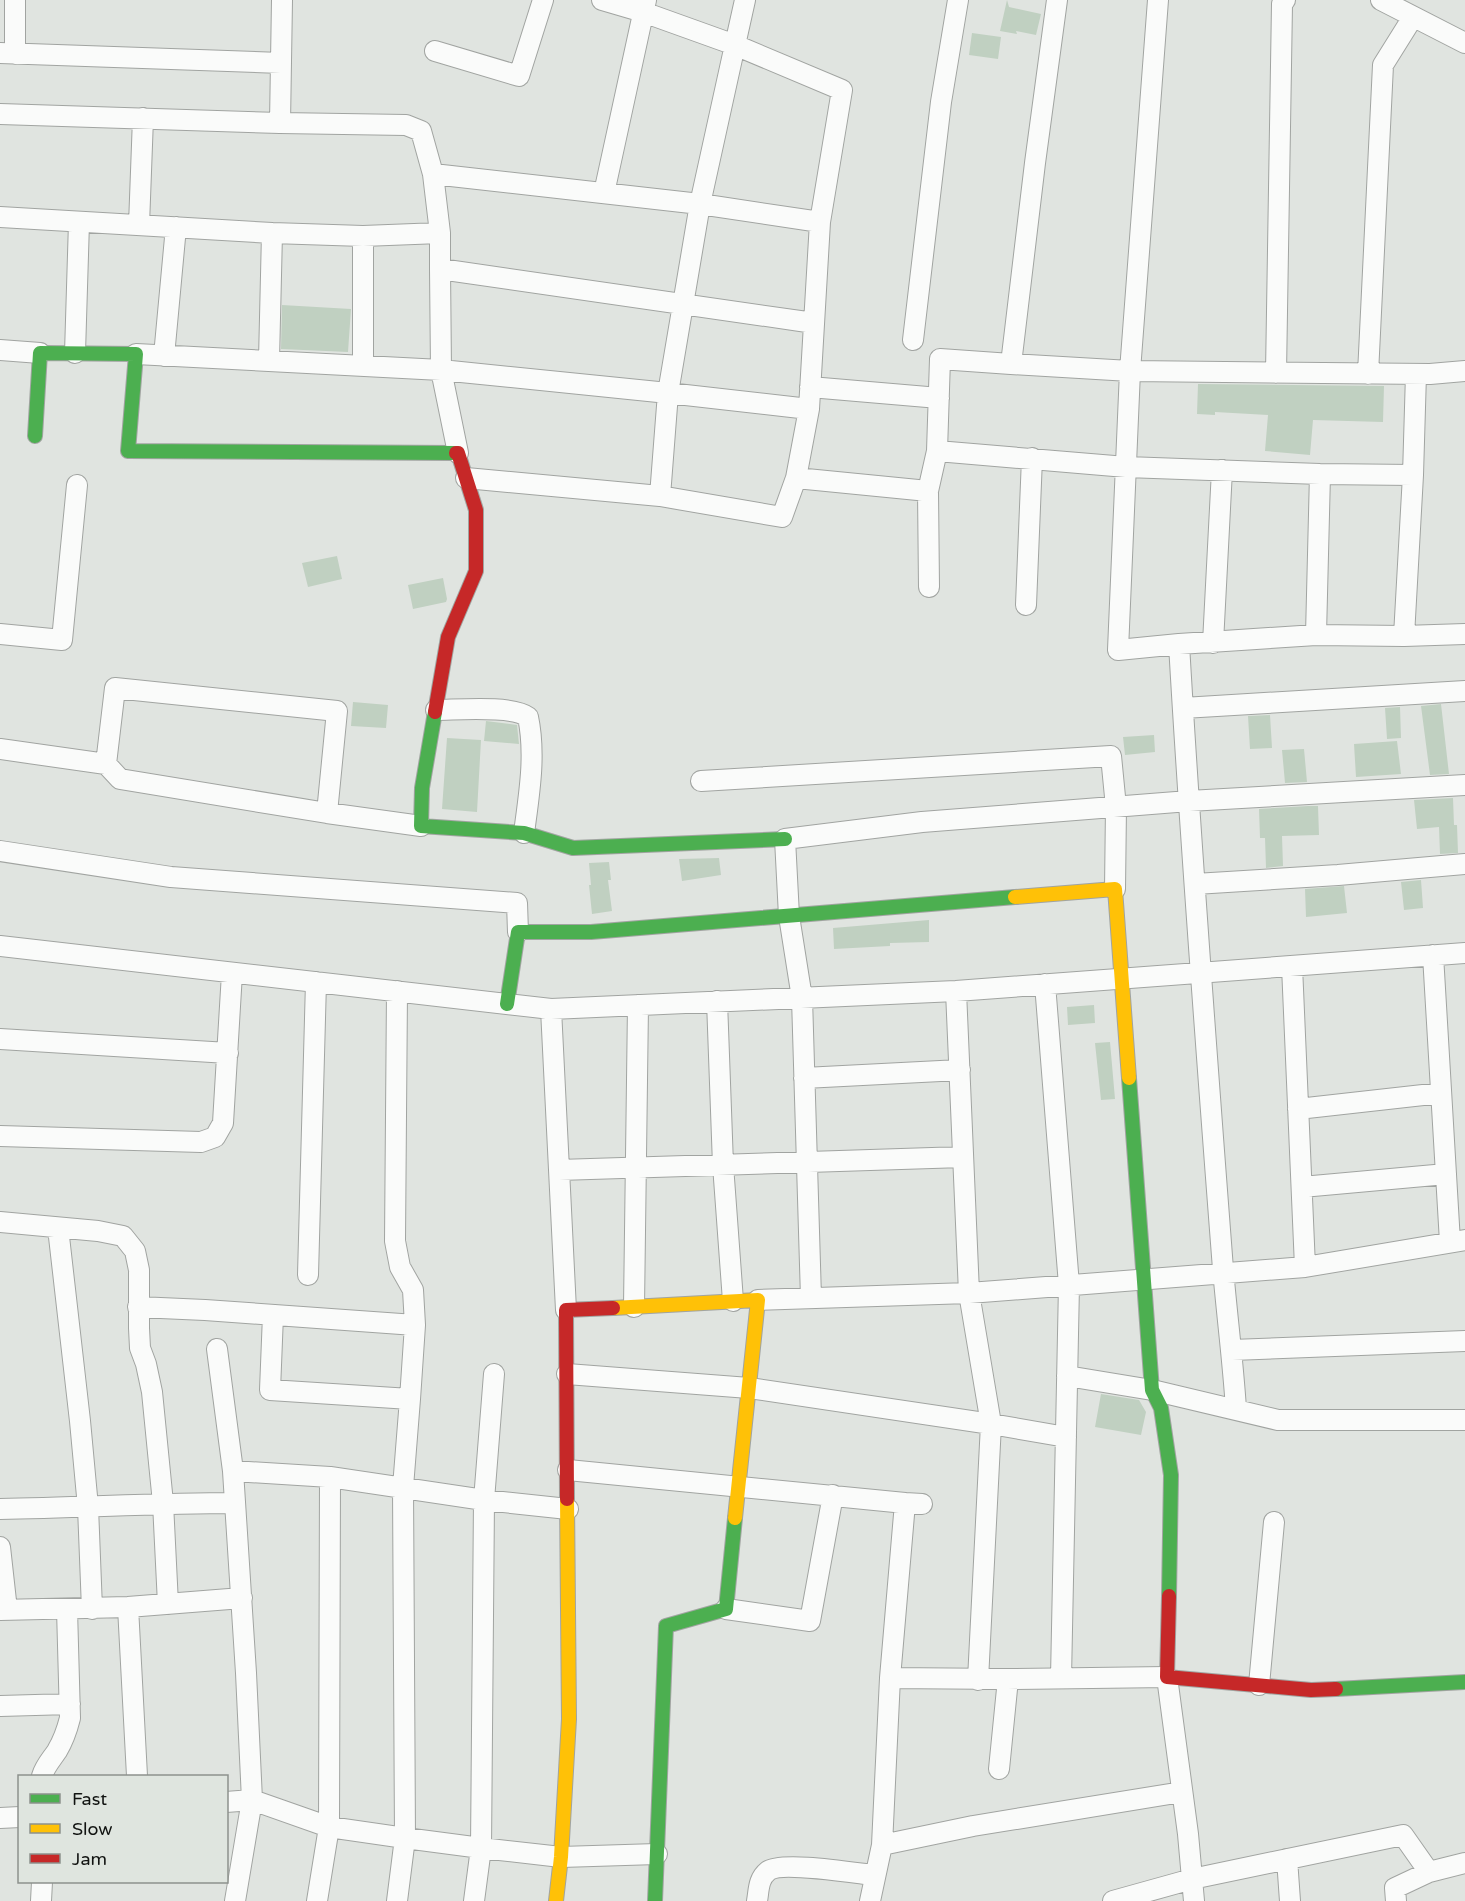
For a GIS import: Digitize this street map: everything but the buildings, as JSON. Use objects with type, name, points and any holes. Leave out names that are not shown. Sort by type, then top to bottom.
[{"type":"street","points":[[15,0],[8,54],[281,63]]},
{"type":"street","points":[[280,123],[282,0]]},
{"type":"street","points":[[435,51],[519,76],[543,0]]},
{"type":"street","points":[[466,478],[660,496],[782,517],[796,478],[808,409],[820,222],[842,90],[644,6],[602,0]]},
{"type":"street","points":[[660,496],[668,393],[682,304],[700,204],[745,0]]},
{"type":"street","points":[[913,340],[941,102],[958,0]]},
{"type":"street","points":[[1011,364],[1035,163],[1058,0]]},
{"type":"street","points":[[1158,0],[1130,371],[1118,650],[1316,635],[1465,634]]},
{"type":"street","points":[[1276,373],[1282,4],[1285,0]]},
{"type":"street","points":[[1382,0],[1465,43]]},
{"type":"street","points":[[603,193],[644,6]]},
{"type":"street","points":[[1368,374],[1383,65],[1413,17]]},
{"type":"street","points":[[0,114],[406,125],[421,131],[433,174],[440,233],[441,370],[458,453],[476,510],[476,571],[448,637],[422,788],[421,826]]},
{"type":"street","points":[[139,225],[143,118]]},
{"type":"street","points":[[433,174],[700,204],[820,222]]},
{"type":"street","points":[[0,217],[272,233],[363,236],[440,233]]},
{"type":"street","points":[[75,353],[79,222]]},
{"type":"street","points":[[164,356],[176,227]]},
{"type":"street","points":[[269,360],[272,233]]},
{"type":"street","points":[[363,236],[363,365]]},
{"type":"street","points":[[440,269],[814,323]]},
{"type":"street","points":[[0,350],[269,360],[441,370],[808,409]]},
{"type":"street","points":[[35,436],[39,353]]},
{"type":"street","points":[[136,354],[128,451],[458,453]]},
{"type":"street","points":[[929,587],[928,491],[937,451],[940,359],[1130,371],[1416,374],[1465,371]]},
{"type":"street","points":[[1404,636],[1416,374]]},
{"type":"street","points":[[810,387],[939,398]]},
{"type":"street","points":[[937,451],[1126,467],[1413,475]]},
{"type":"street","points":[[1026,605],[1032,458]]},
{"type":"street","points":[[1213,643],[1222,470]]},
{"type":"street","points":[[1316,635],[1320,474]]},
{"type":"street","points":[[796,478],[928,491]]},
{"type":"street","points":[[0,634],[62,640],[77,485]]},
{"type":"street","points":[[1179,644],[1223,1273],[1236,1409]]},
{"type":"street","points":[[106,764],[115,688],[337,711],[327,813]]},
{"type":"street","points":[[1183,708],[1465,691]]},
{"type":"street","points":[[436,710],[507,710],[528,717],[532,736],[530,785],[524,833]]},
{"type":"street","points":[[0,749],[106,764],[120,779],[421,826],[524,833],[573,848],[785,839],[922,822],[1189,801],[1465,784]]},
{"type":"street","points":[[701,781],[1111,756],[1116,807],[1116,889],[1152,1390],[1161,1408],[1171,1476],[1167,1677],[1194,1901]]},
{"type":"street","points":[[785,839],[789,916],[802,998],[811,1298]]},
{"type":"street","points":[[0,851],[171,877],[517,903],[518,932],[507,1004]]},
{"type":"street","points":[[1195,884],[1465,864]]},
{"type":"street","points":[[518,932],[591,932],[1116,889]]},
{"type":"street","points":[[0,946],[551,1009],[956,991],[1465,953]]},
{"type":"street","points":[[566,1310],[734,1301],[969,1293],[1305,1267],[1458,1241],[1446,1174],[1433,955]]},
{"type":"street","points":[[1292,966],[1305,1267]]},
{"type":"street","points":[[0,1136],[201,1142],[214,1137],[223,1123],[232,973]]},
{"type":"street","points":[[308,1275],[316,982]]},
{"type":"street","points":[[1045,984],[1069,1285],[1061,1678]]},
{"type":"street","points":[[397,1901],[405,1838],[403,1487],[415,1325],[413,1290],[400,1267],[395,1241],[398,991]]},
{"type":"street","points":[[956,991],[969,1293],[991,1424],[978,1680]]},
{"type":"street","points":[[717,1001],[723,1165],[734,1301]]},
{"type":"street","points":[[634,1307],[638,1005]]},
{"type":"street","points":[[551,1009],[566,1310],[568,1470],[568,1719],[561,1857],[556,1901]]},
{"type":"street","points":[[0,1039],[228,1053]]},
{"type":"street","points":[[804,1078],[960,1070]]},
{"type":"street","points":[[1298,1109],[1441,1093]]},
{"type":"street","points":[[559,1170],[963,1157]]},
{"type":"street","points":[[1302,1187],[1446,1174]]},
{"type":"street","points":[[0,1222],[98,1231],[123,1236],[135,1251],[139,1270],[138,1307],[141,1348],[152,1392],[163,1503],[168,1604]]},
{"type":"street","points":[[58,1228],[88,1507],[92,1608]]},
{"type":"street","points":[[726,1609],[758,1300]]},
{"type":"street","points":[[138,1307],[415,1325]]},
{"type":"street","points":[[273,1315],[270,1390],[410,1399]]},
{"type":"street","points":[[1232,1350],[1465,1341]]},
{"type":"street","points":[[216,1349],[233,1471],[252,1800],[235,1901]]},
{"type":"street","points":[[474,1901],[481,1848],[484,1500],[494,1374]]},
{"type":"street","points":[[567,1374],[749,1388],[1066,1437]]},
{"type":"street","points":[[1067,1376],[1152,1390],[1278,1420],[1465,1420]]},
{"type":"street","points":[[568,1470],[913,1503],[890,1678],[882,1845],[870,1901]]},
{"type":"street","points":[[233,1471],[330,1477],[484,1500],[568,1509]]},
{"type":"street","points":[[317,1901],[329,1827],[330,1477]]},
{"type":"street","points":[[655,1901],[666,1626],[726,1609],[810,1622],[834,1495]]},
{"type":"street","points":[[0,1509],[163,1503],[234,1503]]},
{"type":"street","points":[[1259,1685],[1274,1522]]},
{"type":"street","points":[[0,1547],[4,1610],[128,1607],[242,1598]]},
{"type":"street","points":[[128,1607],[137,1775]]},
{"type":"street","points":[[42,1775],[67,1731],[70,1704],[67,1609]]},
{"type":"street","points":[[890,1678],[1008,1680],[1167,1677],[1311,1690],[1465,1682]]},
{"type":"street","points":[[999,1769],[1008,1680]]},
{"type":"street","points":[[0,1706],[70,1704]]},
{"type":"street","points":[[882,1845],[973,1826],[1182,1792]]},
{"type":"street","points":[[228,1802],[252,1800],[329,1827],[481,1848],[561,1857],[657,1854]]},
{"type":"street","points":[[0,1818],[18,1817]]},
{"type":"street","points":[[1113,1901],[1192,1880],[1403,1835],[1429,1872]]},
{"type":"street","points":[[1287,1859],[1290,1901]]},
{"type":"street","points":[[1396,1901],[1395,1888],[1429,1872],[1465,1863]]},
{"type":"street","points":[[757,1901],[760,1881],[769,1870],[804,1868],[874,1875]]},
{"type":"street","points":[[41,1901],[42,1883]]},
{"type":"traffic: fast","points":[[35,436],[40,353],[136,354],[128,451],[456,453]]},
{"type":"traffic: fast","points":[[435,712],[422,788],[421,826],[524,833],[573,848],[785,839]]},
{"type":"traffic: fast","points":[[507,1004],[518,932],[591,932],[1015,897]]},
{"type":"traffic: fast","points":[[1129,1078],[1152,1390],[1161,1408],[1171,1475],[1169,1596]]},
{"type":"traffic: fast","points":[[655,1901],[666,1626],[726,1609],[735,1518]]},
{"type":"traffic: fast","points":[[1336,1689],[1465,1682]]},
{"type":"traffic: slow","points":[[1015,897],[1115,889],[1129,1078]]},
{"type":"traffic: slow","points":[[613,1308],[758,1300],[735,1518]]},
{"type":"traffic: slow","points":[[556,1901],[561,1857],[569,1719],[567,1499]]},
{"type":"traffic: jam","points":[[435,712],[448,637],[476,571],[476,510],[458,453],[456,453]]},
{"type":"traffic: jam","points":[[567,1499],[566,1310],[613,1308]]},
{"type":"traffic: jam","points":[[1169,1596],[1167,1677],[1311,1690],[1336,1689]]}]
